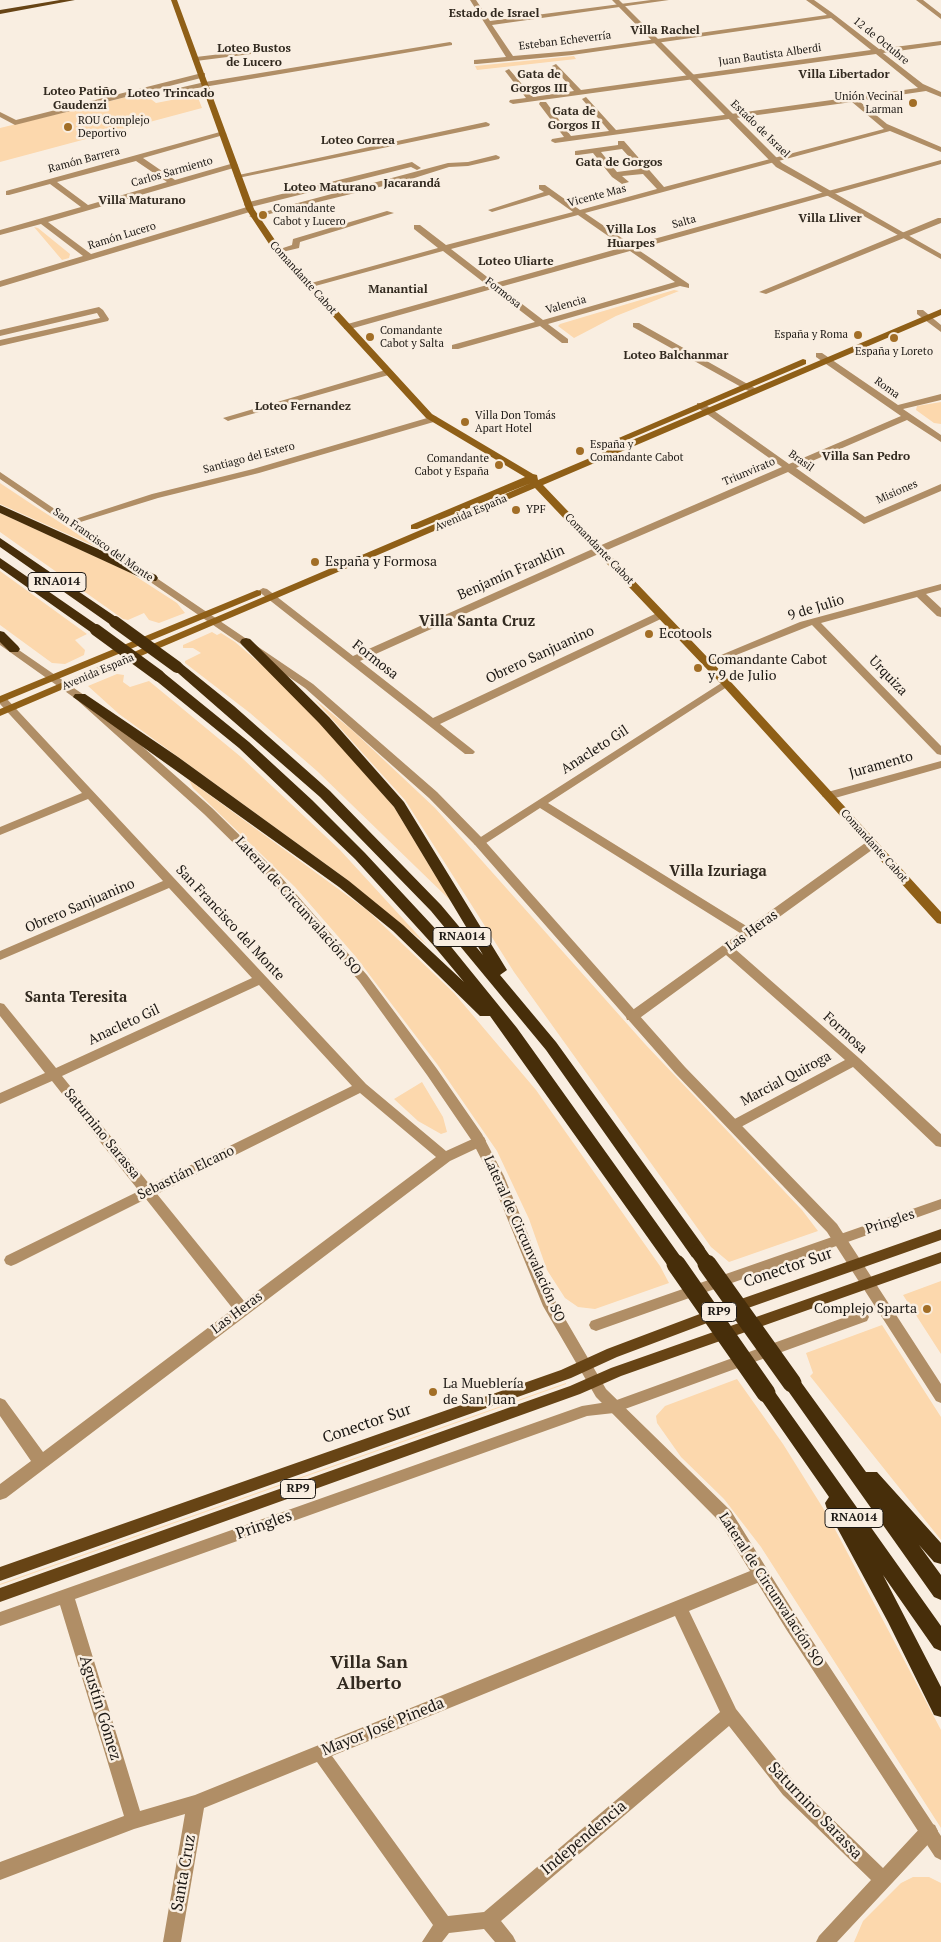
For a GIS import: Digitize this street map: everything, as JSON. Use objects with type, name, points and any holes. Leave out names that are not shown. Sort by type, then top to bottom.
[{"type":"highway","points":[[0,509],[152,578]]},
{"type":"highway","name":"RNA014","points":[[0,542],[176,667],[262,737],[345,813],[436,908],[517,1002],[573,1075],[941,1592]]},
{"type":"highway","name":"RNA014","points":[[0,562],[159,676],[264,763],[360,856],[439,942],[534,1062],[941,1642]]},
{"type":"highway","points":[[0,635],[14,649]]},
{"type":"highway","points":[[246,642],[324,720],[400,805],[462,906],[517,1002]]},
{"type":"highway","points":[[80,698],[173,760],[365,900],[444,970],[534,1062]]},
{"type":"highway","points":[[824,1428],[941,1556]]},
{"type":"highway","points":[[802,1445],[895,1616],[941,1708]]},
{"type":"main road","points":[[0,7],[39,0]]},
{"type":"main road","points":[[0,12],[72,0]]},
{"type":"main road","name":"Comandante Cabot","points":[[174,0],[250,210],[278,251],[434,419],[534,481],[726,683],[941,920]]},
{"type":"main road","name":"Avenida España","points":[[3,705],[54,678],[211,617],[534,481],[708,412],[823,358],[924,315],[941,304]]},
{"type":"main road","name":"Avenida España","points":[[924,315],[941,312]]},
{"type":"main road","name":"Avenida España","points":[[534,481],[700,405],[823,358]]},
{"type":"main road","name":"Avenida España","points":[[3,705],[65,686],[211,617]]},
{"type":"main road","name":"Conector Sur","points":[[0,1574],[556,1378],[726,1310],[941,1234]]},
{"type":"main road","name":"RP9","points":[[0,1595],[941,1257]]},
{"type":"street","points":[[473,0],[512,59]]},
{"type":"street","name":"Estado de Israel","points":[[615,0],[774,160],[941,257]]},
{"type":"street","points":[[488,23],[666,0]]},
{"type":"street","name":"12 de Octubre","points":[[809,0],[833,16],[920,86],[941,95]]},
{"type":"street","points":[[919,0],[941,17]]},
{"type":"street","name":"Esteban Echeverría","points":[[477,62],[654,41],[833,16]]},
{"type":"street","name":"Juan Bautista Alberdi","points":[[513,102],[583,96],[603,91],[941,43]]},
{"type":"street","points":[[156,93],[450,44]]},
{"type":"street","points":[[196,59],[288,48]]},
{"type":"street","points":[[556,66],[614,134]]},
{"type":"street","points":[[509,71],[531,100]]},
{"type":"street","points":[[0,114],[15,123],[202,75]]},
{"type":"street","points":[[555,141],[926,89]]},
{"type":"street","points":[[853,99],[884,126],[941,150]]},
{"type":"street","points":[[543,104],[569,139]]},
{"type":"street","points":[[238,176],[486,124]]},
{"type":"street","name":"Vicente Mas","points":[[308,285],[891,129]]},
{"type":"street","name":"Ramón Barrera","points":[[9,193],[223,134]]},
{"type":"street","points":[[578,153],[623,144],[662,190]]},
{"type":"street","points":[[595,150],[615,175],[625,182]]},
{"type":"street","points":[[250,210],[405,178],[448,164],[468,164],[496,157]]},
{"type":"street","points":[[137,158],[174,183]]},
{"type":"street","name":"Salta","points":[[347,327],[941,162]]},
{"type":"street","points":[[250,210],[412,164],[417,168]]},
{"type":"street","name":"Carlos Sarmiento","points":[[0,233],[234,166]]},
{"type":"street","points":[[615,175],[645,171]]},
{"type":"street","points":[[51,181],[87,208]]},
{"type":"street","points":[[492,210],[545,190],[631,248]]},
{"type":"street","name":"Ramón Lucero","points":[[0,284],[250,210]]},
{"type":"street","points":[[278,251],[296,246],[296,241],[390,213]]},
{"type":"street","points":[[763,292],[941,220]]},
{"type":"street","points":[[42,221],[89,257]]},
{"type":"street","name":"Formosa","points":[[417,227],[565,341]]},
{"type":"street","name":"Valencia","points":[[454,347],[685,285],[631,248]]},
{"type":"street","points":[[0,333],[99,310],[105,319],[0,344]]},
{"type":"street","points":[[924,315],[941,330]]},
{"type":"street","points":[[636,325],[755,391]]},
{"type":"street","name":"Roma","points":[[823,358],[941,439]]},
{"type":"street","points":[[228,418],[389,372]]},
{"type":"street","points":[[896,408],[941,397]]},
{"type":"street","name":"Brasil","points":[[700,405],[864,521]]},
{"type":"street","name":"Triunvirato","points":[[600,550],[908,416]]},
{"type":"street","name":"Santiago del Estero","points":[[71,522],[155,496],[256,471],[434,419]]},
{"type":"street","points":[[928,430],[941,427]]},
{"type":"street","name":"San Francisco del Monte","points":[[0,475],[211,617]]},
{"type":"street","name":"Misiones","points":[[864,521],[941,487]]},
{"type":"street","name":"Benjamín Franklin","points":[[352,661],[600,550]]},
{"type":"street","name":"9 de Julio","points":[[707,663],[814,621],[939,587]]},
{"type":"street","points":[[919,593],[941,614]]},
{"type":"street","name":"Formosa","points":[[266,594],[469,752]]},
{"type":"street","name":"Obrero Sanjuanino","points":[[432,723],[661,615]]},
{"type":"street","points":[[211,617],[309,686],[340,711],[433,795],[479,842],[632,1017],[832,1228],[941,1398]]},
{"type":"street","name":"Urquiza","points":[[814,621],[941,752]]},
{"type":"street","name":"Lateral de Circunvalación SO","points":[[0,640],[80,698],[208,810],[289,893],[372,990],[432,1072],[479,1141],[497,1176],[550,1306],[594,1382],[614,1407],[715,1504],[739,1536],[941,1850]]},
{"type":"street","name":"Anacleto Gil","points":[[479,842],[726,683]]},
{"type":"street","name":"San Francisco del Monte","points":[[3,705],[90,794],[361,1087],[445,1157]]},
{"type":"street","name":"Juramento","points":[[828,796],[941,764]]},
{"type":"street","points":[[0,831],[90,794]]},
{"type":"street","points":[[540,803],[748,933]]},
{"type":"street","name":"Las Heras","points":[[632,1017],[872,844]]},
{"type":"street","name":"Obrero Sanjuanino","points":[[0,956],[172,882]]},
{"type":"street","name":"Formosa","points":[[727,948],[854,1061],[941,1142]]},
{"type":"street","name":"Anacleto Gil","points":[[0,1099],[261,979]]},
{"type":"street","name":"Saturnino Sarassa","points":[[0,1007],[242,1309]]},
{"type":"street","name":"Marcial Quiroga","points":[[734,1125],[854,1061]]},
{"type":"street","name":"Sebastián Elcano","points":[[12,1260],[361,1087]]},
{"type":"street","name":"Las Heras","points":[[0,1493],[445,1157],[479,1141]]},
{"type":"street","name":"Pringles","points":[[596,1325],[941,1204]]},
{"type":"street","name":"Pringles","points":[[0,1619],[587,1410],[614,1407],[862,1317]]},
{"type":"street","points":[[0,1404],[41,1462]]},
{"type":"street","name":"Mayor José Pineda","points":[[0,1871],[134,1821],[196,1804],[762,1574]]},
{"type":"street","name":"Agustín Gómez","points":[[66,1596],[134,1821]]},
{"type":"street","name":"Saturnino Sarassa","points":[[679,1607],[730,1714],[789,1789],[883,1880]]},
{"type":"street","name":"Independencia","points":[[488,1920],[730,1714]]},
{"type":"street","points":[[320,1753],[444,1926]]},
{"type":"street","name":"Santa Cruz","points":[[172,1942],[196,1804]]},
{"type":"street","points":[[825,1942],[928,1832]]},
{"type":"street","points":[[431,1942],[444,1926],[488,1920],[507,1942]]},
{"type":"shaded area","points":[[574,56],[576,59],[477,70],[475,66]]},
{"type":"shaded area","name":"ROU Complejo Deportivo","points":[[143,93],[156,103],[197,95],[202,108],[0,162],[0,128]]},
{"type":"shaded area","points":[[34,227],[38,228],[70,254],[69,258],[62,260]]},
{"type":"shaded area","points":[[674,290],[679,291],[616,316],[574,338],[558,326],[560,324]]},
{"type":"shaded area","points":[[941,402],[941,424],[934,423],[916,410],[917,406]]},
{"type":"shaded area","points":[[0,483],[36,507],[103,550],[0,504]]},
{"type":"shaded area","points":[[0,513],[129,572],[177,603],[185,613],[159,623],[149,620],[144,613],[128,620],[123,619],[0,532]]},
{"type":"shaded area","points":[[0,571],[87,634],[75,640],[85,650],[84,655],[65,664],[52,663],[0,625]]},
{"type":"shaded area","points":[[212,632],[217,635],[221,633],[235,642],[290,689],[394,807],[450,900],[317,771],[250,713],[185,663],[185,661],[201,653],[193,648],[183,648],[183,645]]},
{"type":"shaded area","points":[[117,674],[124,675],[123,682],[130,687],[149,681],[241,757],[340,850],[427,945],[345,878],[119,714],[88,686]]},
{"type":"shaded area","points":[[314,699],[352,730],[435,808],[645,1044],[802,1210],[818,1231],[729,1262],[711,1247],[514,972],[405,800]]},
{"type":"shaded area","points":[[189,780],[367,910],[454,993],[536,1090],[660,1266],[669,1283],[595,1309],[578,1307],[565,1298],[547,1270],[529,1219],[497,1151],[437,1064],[356,957],[295,887],[193,788]]},
{"type":"shaded area","points":[[422,1082],[443,1117],[447,1132],[441,1134],[418,1121],[394,1099]]},
{"type":"shaded area","name":"Complejo Sparta","points":[[941,1281],[941,1354],[903,1295]]},
{"type":"shaded area","points":[[882,1325],[941,1417],[941,1540],[810,1376],[813,1373],[806,1353]]},
{"type":"shaded area","points":[[737,1379],[783,1444],[828,1516],[941,1730],[941,1828],[761,1547],[724,1499],[681,1457],[657,1423],[656,1416],[665,1406]]},
{"type":"shaded area","points":[[566,1384],[0,1585],[0,1584]]},
{"type":"shaded area","points":[[913,1877],[929,1877],[941,1883],[941,1942],[854,1942],[863,1921],[901,1883]]},
{"type":"place","name":"Unión Vecinal Larman","points":[[913,103]]},
{"type":"place","name":"ROU Complejo Deportivo","points":[[68,127]]},
{"type":"place","name":"Comandante Cabot y Lucero","points":[[263,215]]},
{"type":"place","name":"España y Roma","points":[[858,335]]},
{"type":"place","name":"Comandante Cabot y Salta","points":[[370,337]]},
{"type":"place","name":"España y Loreto","points":[[894,338]]},
{"type":"place","name":"Villa Don Tomás Apart Hotel","points":[[465,422]]},
{"type":"place","name":"España y Comandante Cabot","points":[[580,451]]},
{"type":"place","name":"Comandante Cabot y España","points":[[499,465]]},
{"type":"place","name":"YPF","points":[[516,510]]},
{"type":"place","name":"España y Formosa","points":[[315,562]]},
{"type":"place","name":"Ecotools","points":[[649,634]]},
{"type":"place","name":"Comandante Cabot y 9 de Julio","points":[[698,668]]},
{"type":"place","name":"Complejo Sparta","points":[[927,1309]]},
{"type":"place","name":"La Mueblería de San Juan","points":[[433,1392]]},
{"type":"district","name":"Estado de Israel","points":[[494,14]]},
{"type":"district","name":"Villa Rachel","points":[[665,31]]},
{"type":"district","name":"Loteo Bustos de Lucero","points":[[254,56]]},
{"type":"district","name":"Villa Libertador","points":[[844,75]]},
{"type":"district","name":"Gata de Gorgos III","points":[[539,82]]},
{"type":"district","name":"Loteo Trincado","points":[[171,94]]},
{"type":"district","name":"Loteo Patiño Gaudenzi","points":[[80,99]]},
{"type":"district","name":"Gata de Gorgos II","points":[[574,119]]},
{"type":"district","name":"Loteo Correa","points":[[358,141]]},
{"type":"district","name":"Gata de Gorgos","points":[[619,163]]},
{"type":"district","name":"Jacarandá","points":[[412,184]]},
{"type":"district","name":"Loteo Maturano","points":[[330,188]]},
{"type":"district","name":"Villa Maturano","points":[[142,201]]},
{"type":"district","name":"Villa Lliver","points":[[830,219]]},
{"type":"district","name":"Villa Los Huarpes","points":[[631,237]]},
{"type":"district","name":"Loteo Uliarte","points":[[516,262]]},
{"type":"district","name":"Manantial","points":[[398,290]]},
{"type":"district","name":"Loteo Balchanmar","points":[[676,356]]},
{"type":"district","name":"Loteo Fernandez","points":[[303,407]]},
{"type":"district","name":"Villa San Pedro","points":[[866,457]]},
{"type":"district","name":"Villa Santa Cruz","points":[[477,622]]},
{"type":"district","name":"Villa Izuriaga","points":[[718,872]]},
{"type":"district","name":"Santa Teresita","points":[[76,998]]},
{"type":"district","name":"Villa San Alberto","points":[[369,1674]]}]
